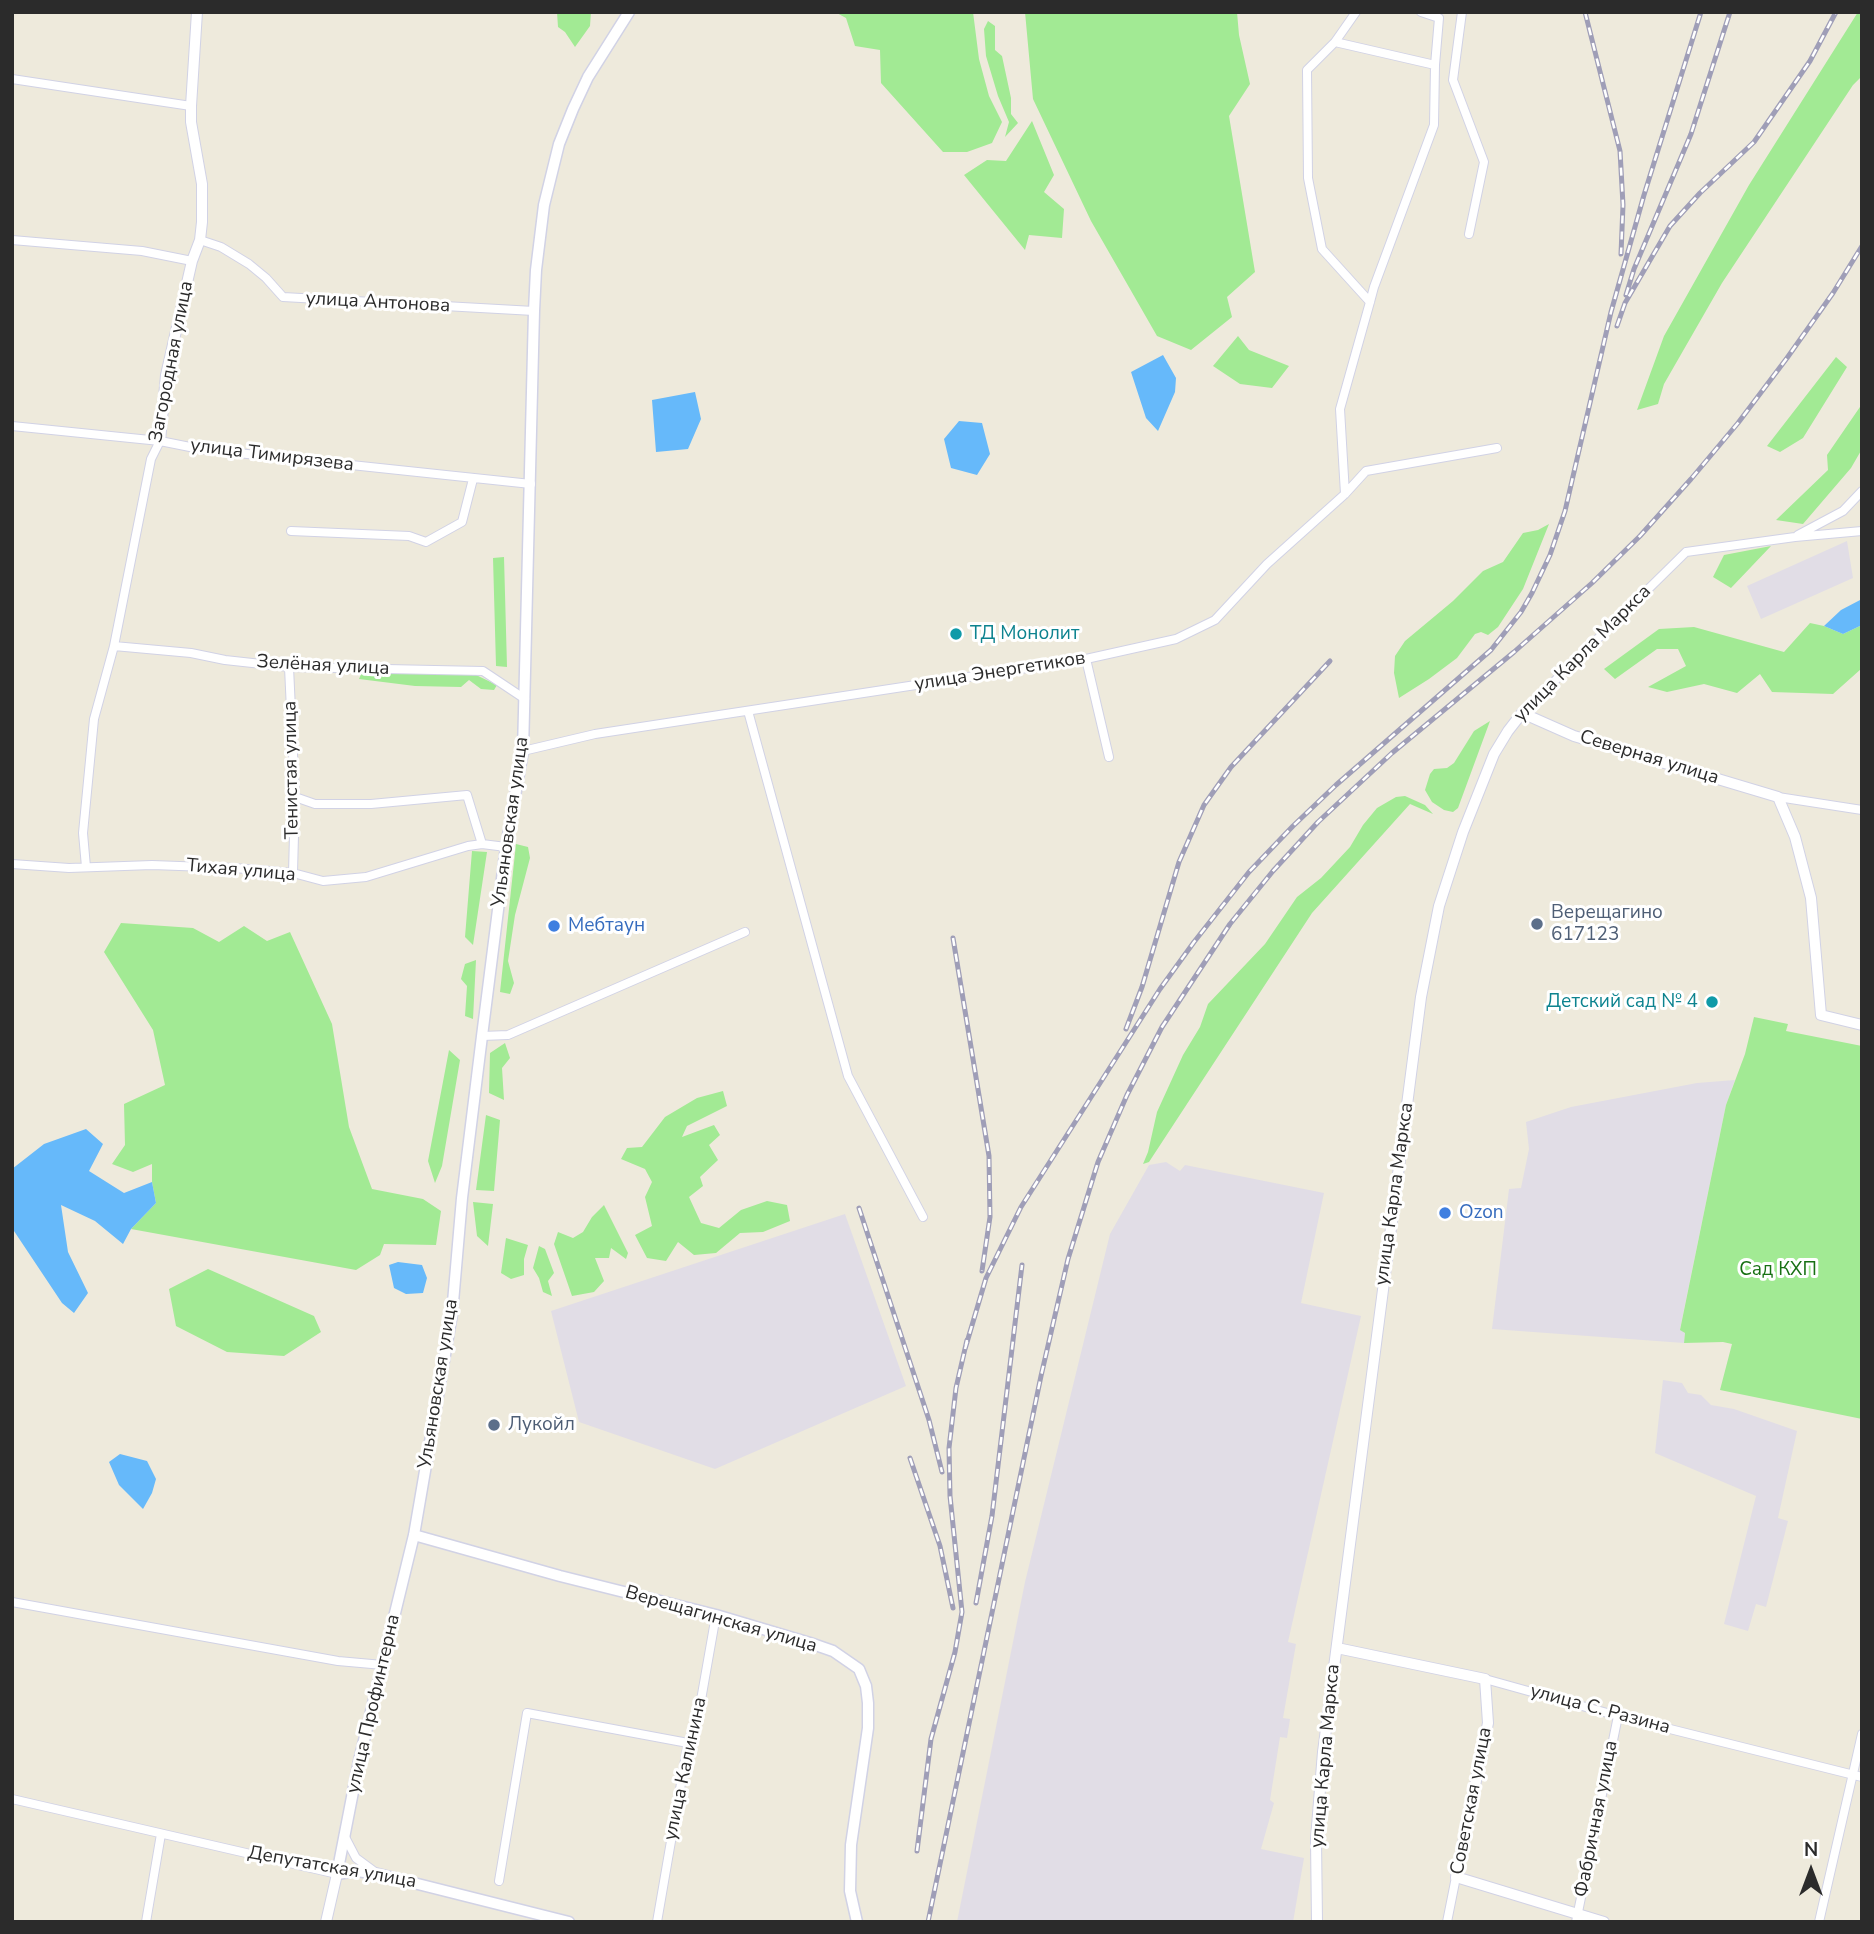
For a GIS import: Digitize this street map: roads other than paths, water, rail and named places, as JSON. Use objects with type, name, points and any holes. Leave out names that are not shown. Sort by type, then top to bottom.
[{"type":"main road","name":"Ульяновская улица","points":[[414,1535],[453,1314],[462,1198],[482,1036],[506,847],[523,751],[534,311],[544,205],[556,155],[573,109],[588,77],[629,12]]},
{"type":"main road","name":"Верещагинская улица","points":[[414,1535],[560,1576],[716,1615],[833,1651],[859,1670],[866,1686],[868,1728],[851,1846],[850,1891],[857,1922]]},
{"type":"main road","name":"улица Профинтерна","points":[[337,1874],[414,1535]]},
{"type":"main road","name":"Депутатская улица","points":[[337,1874],[357,1871],[378,1874],[569,1922]]},
{"type":"street","name":"Загородная улица","points":[[86,867],[83,833],[94,719],[114,646],[151,459],[160,441],[166,375],[192,261],[200,240],[204,202],[191,106],[197,12]]},
{"type":"street","points":[[1356,12],[1335,42],[1307,70],[1308,178],[1322,249],[1370,302]]},
{"type":"street","points":[[1345,494],[1340,409],[1370,302],[1434,125],[1439,18],[1421,12]]},
{"type":"street","points":[[1462,12],[1453,80],[1484,162],[1469,233]]},
{"type":"street","points":[[1335,42],[1435,65]]},
{"type":"street","points":[[12,79],[191,106]]},
{"type":"street","points":[[12,240],[142,251],[192,261]]},
{"type":"street","name":"улица Антонова","points":[[200,240],[221,247],[249,264],[266,278],[282,297],[534,311]]},
{"type":"street","name":"улица Тимирязева","points":[[12,426],[531,484]]},
{"type":"street","name":"улица Энергетиков","points":[[523,751],[595,734],[1086,659],[1176,639],[1215,620],[1267,565],[1345,494],[1366,471],[1497,448]]},
{"type":"street","points":[[291,531],[409,536],[426,542],[462,523],[473,479]]},
{"type":"street","points":[[1795,537],[1843,511],[1862,491]]},
{"type":"street","points":[[1795,537],[1862,531]]},
{"type":"street","name":"улица Карла Маркса","points":[[1317,1922],[1316,1839],[1323,1752],[1398,1166],[1430,946],[1449,872],[1480,783],[1508,730],[1522,713],[1686,552],[1795,537]]},
{"type":"street","name":"Зелёная улица","points":[[114,646],[191,653],[225,660],[289,667],[483,671],[525,699]]},
{"type":"street","points":[[1086,659],[1109,757]]},
{"type":"street","name":"Тенистая улица","points":[[289,667],[295,797],[293,873]]},
{"type":"street","points":[[748,711],[848,1076],[923,1217]]},
{"type":"street","name":"Северная улица","points":[[1522,713],[1573,736],[1779,797],[1862,810]]},
{"type":"street","points":[[295,797],[315,804],[371,804],[467,795],[482,844]]},
{"type":"street","points":[[1779,797],[1795,837],[1811,898],[1821,1015],[1862,1025]]},
{"type":"street","name":"Тихая улица","points":[[12,864],[86,867],[152,865],[293,873],[323,881],[366,877],[468,846],[482,844],[506,847]]},
{"type":"street","points":[[482,1036],[508,1035],[745,932]]},
{"type":"street","points":[[12,1602],[338,1661],[383,1664]]},
{"type":"street","name":"улица Калинина","points":[[657,1922],[688,1743],[698,1717],[716,1615]]},
{"type":"street","name":"улица С. Разина","points":[[1337,1648],[1485,1679],[1618,1716],[1857,1776]]},
{"type":"street","name":"Советская улица","points":[[1447,1922],[1488,1723],[1485,1679]]},
{"type":"street","points":[[499,1881],[527,1713],[688,1743]]},
{"type":"street","name":"Фабричная улица","points":[[1577,1918],[1618,1716]]},
{"type":"street","points":[[1819,1922],[1857,1776],[1862,1734]]},
{"type":"street","name":"Депутатская улица","points":[[12,1799],[337,1874]]},
{"type":"street","points":[[146,1922],[161,1834]]},
{"type":"street","points":[[344,1834],[356,1858],[378,1874]]},
{"type":"street","points":[[326,1922],[337,1874]]},
{"type":"street","points":[[1457,1878],[1577,1918],[1604,1922]]},
{"type":"water","points":[[1163,355],[1176,378],[1175,392],[1158,431],[1146,418],[1131,372]]},
{"type":"water","points":[[695,392],[701,419],[688,449],[656,452],[652,400]]},
{"type":"water","points":[[959,421],[982,423],[990,454],[977,475],[951,468],[944,439]]},
{"type":"water","points":[[1862,599],[1862,625],[1843,634],[1824,626],[1841,610]]},
{"type":"water","points":[[86,1129],[103,1144],[89,1171],[124,1193],[152,1182],[156,1203],[131,1229],[123,1244],[95,1221],[61,1205],[68,1252],[88,1293],[74,1313],[62,1303],[12,1228],[12,1169],[44,1144]]},
{"type":"water","points":[[398,1262],[422,1265],[427,1278],[423,1293],[406,1294],[394,1288],[389,1265]]},
{"type":"water","points":[[120,1454],[147,1461],[156,1479],[143,1509],[119,1485],[109,1462]]},
{"type":"railway","points":[[1585,12],[1620,151],[1623,205],[1621,254]]},
{"type":"railway","points":[[965,1349],[986,1278],[1021,1207],[1160,989],[1194,942],[1249,872],[1293,826],[1491,650],[1521,612],[1532,593],[1550,555],[1565,511],[1611,312],[1701,12]]},
{"type":"railway","points":[[1626,295],[1634,269],[1691,134],[1730,12]]},
{"type":"railway","points":[[1617,326],[1625,303],[1670,226],[1700,193],[1754,142],[1810,61],[1836,12]]},
{"type":"railway","points":[[928,1922],[1041,1376],[1068,1259],[1098,1162],[1127,1095],[1162,1027],[1230,924],[1318,822],[1392,753],[1592,583],[1640,536],[1738,423],[1833,293],[1862,246]]},
{"type":"railway","points":[[1126,1029],[1142,987],[1179,862],[1204,805],[1231,767],[1330,661]]},
{"type":"railway","points":[[953,938],[989,1156],[990,1217],[982,1271]]},
{"type":"railway","points":[[859,1208],[929,1420],[942,1472]]},
{"type":"railway","points":[[976,1603],[992,1516],[1022,1265]]},
{"type":"railway","points":[[917,1851],[931,1739],[955,1652],[962,1612],[950,1496],[949,1448],[956,1388],[967,1340]]},
{"type":"railway","points":[[910,1458],[940,1546],[953,1608]]},
{"type":"place","name":"ТД Монолит","points":[[956,634]]},
{"type":"place","name":"Верещагино 617123","points":[[1537,924]]},
{"type":"place","name":"Мебтаун","points":[[554,926]]},
{"type":"place","name":"Детский сад № 4","points":[[1712,1002]]},
{"type":"place","name":"Ozon","points":[[1445,1213]]},
{"type":"place","name":"Лукойл","points":[[494,1425]]},
{"type":"park label","name":"Сад КХП","points":[[1778,1270]]}]
